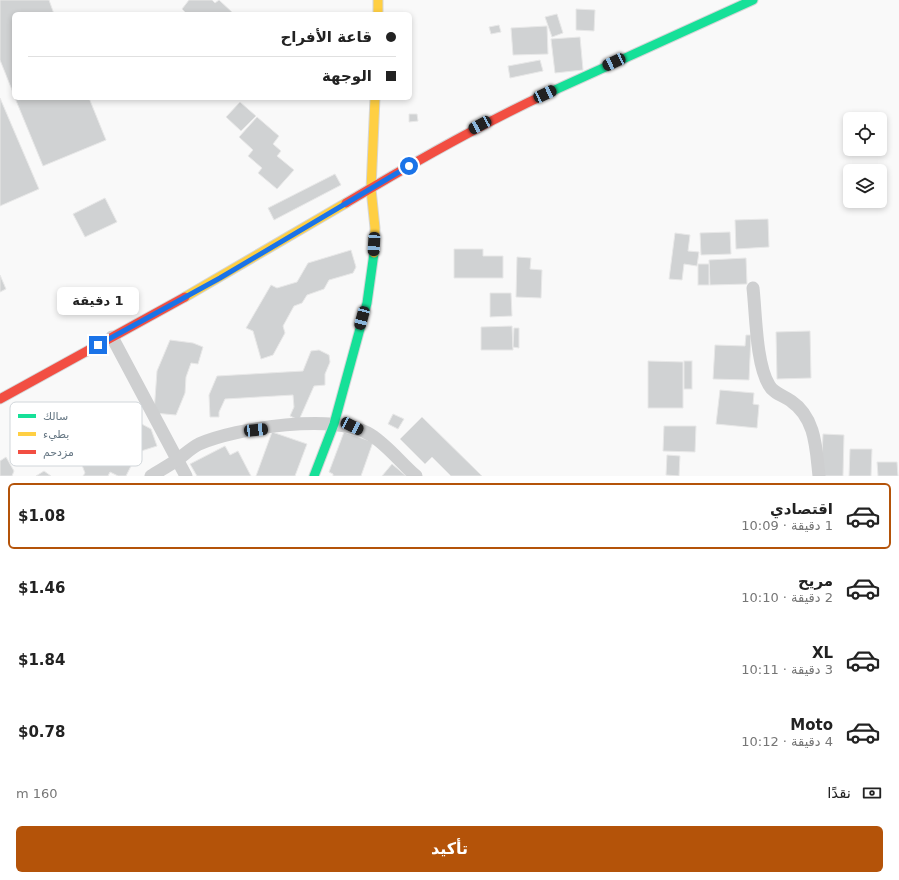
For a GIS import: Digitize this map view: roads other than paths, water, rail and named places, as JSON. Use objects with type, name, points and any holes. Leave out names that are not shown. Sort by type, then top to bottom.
[{"type":"street","points":[[378,0],[378,12]]},
{"type":"street","points":[[0,399],[220,278],[433,151],[492,119],[686,29],[753,0]]},
{"type":"street","points":[[314,476],[334,424],[366,303],[374,259],[375,228],[371,189],[375,100]]},
{"type":"street","points":[[753,288],[761,366],[766,381],[776,392],[801,408],[808,420],[815,438],[818,476]]},
{"type":"street","points":[[112,337],[186,476]]},
{"type":"street","points":[[151,476],[177,460],[197,445],[224,435],[301,424],[334,424],[352,426],[371,435],[416,476]]}]
